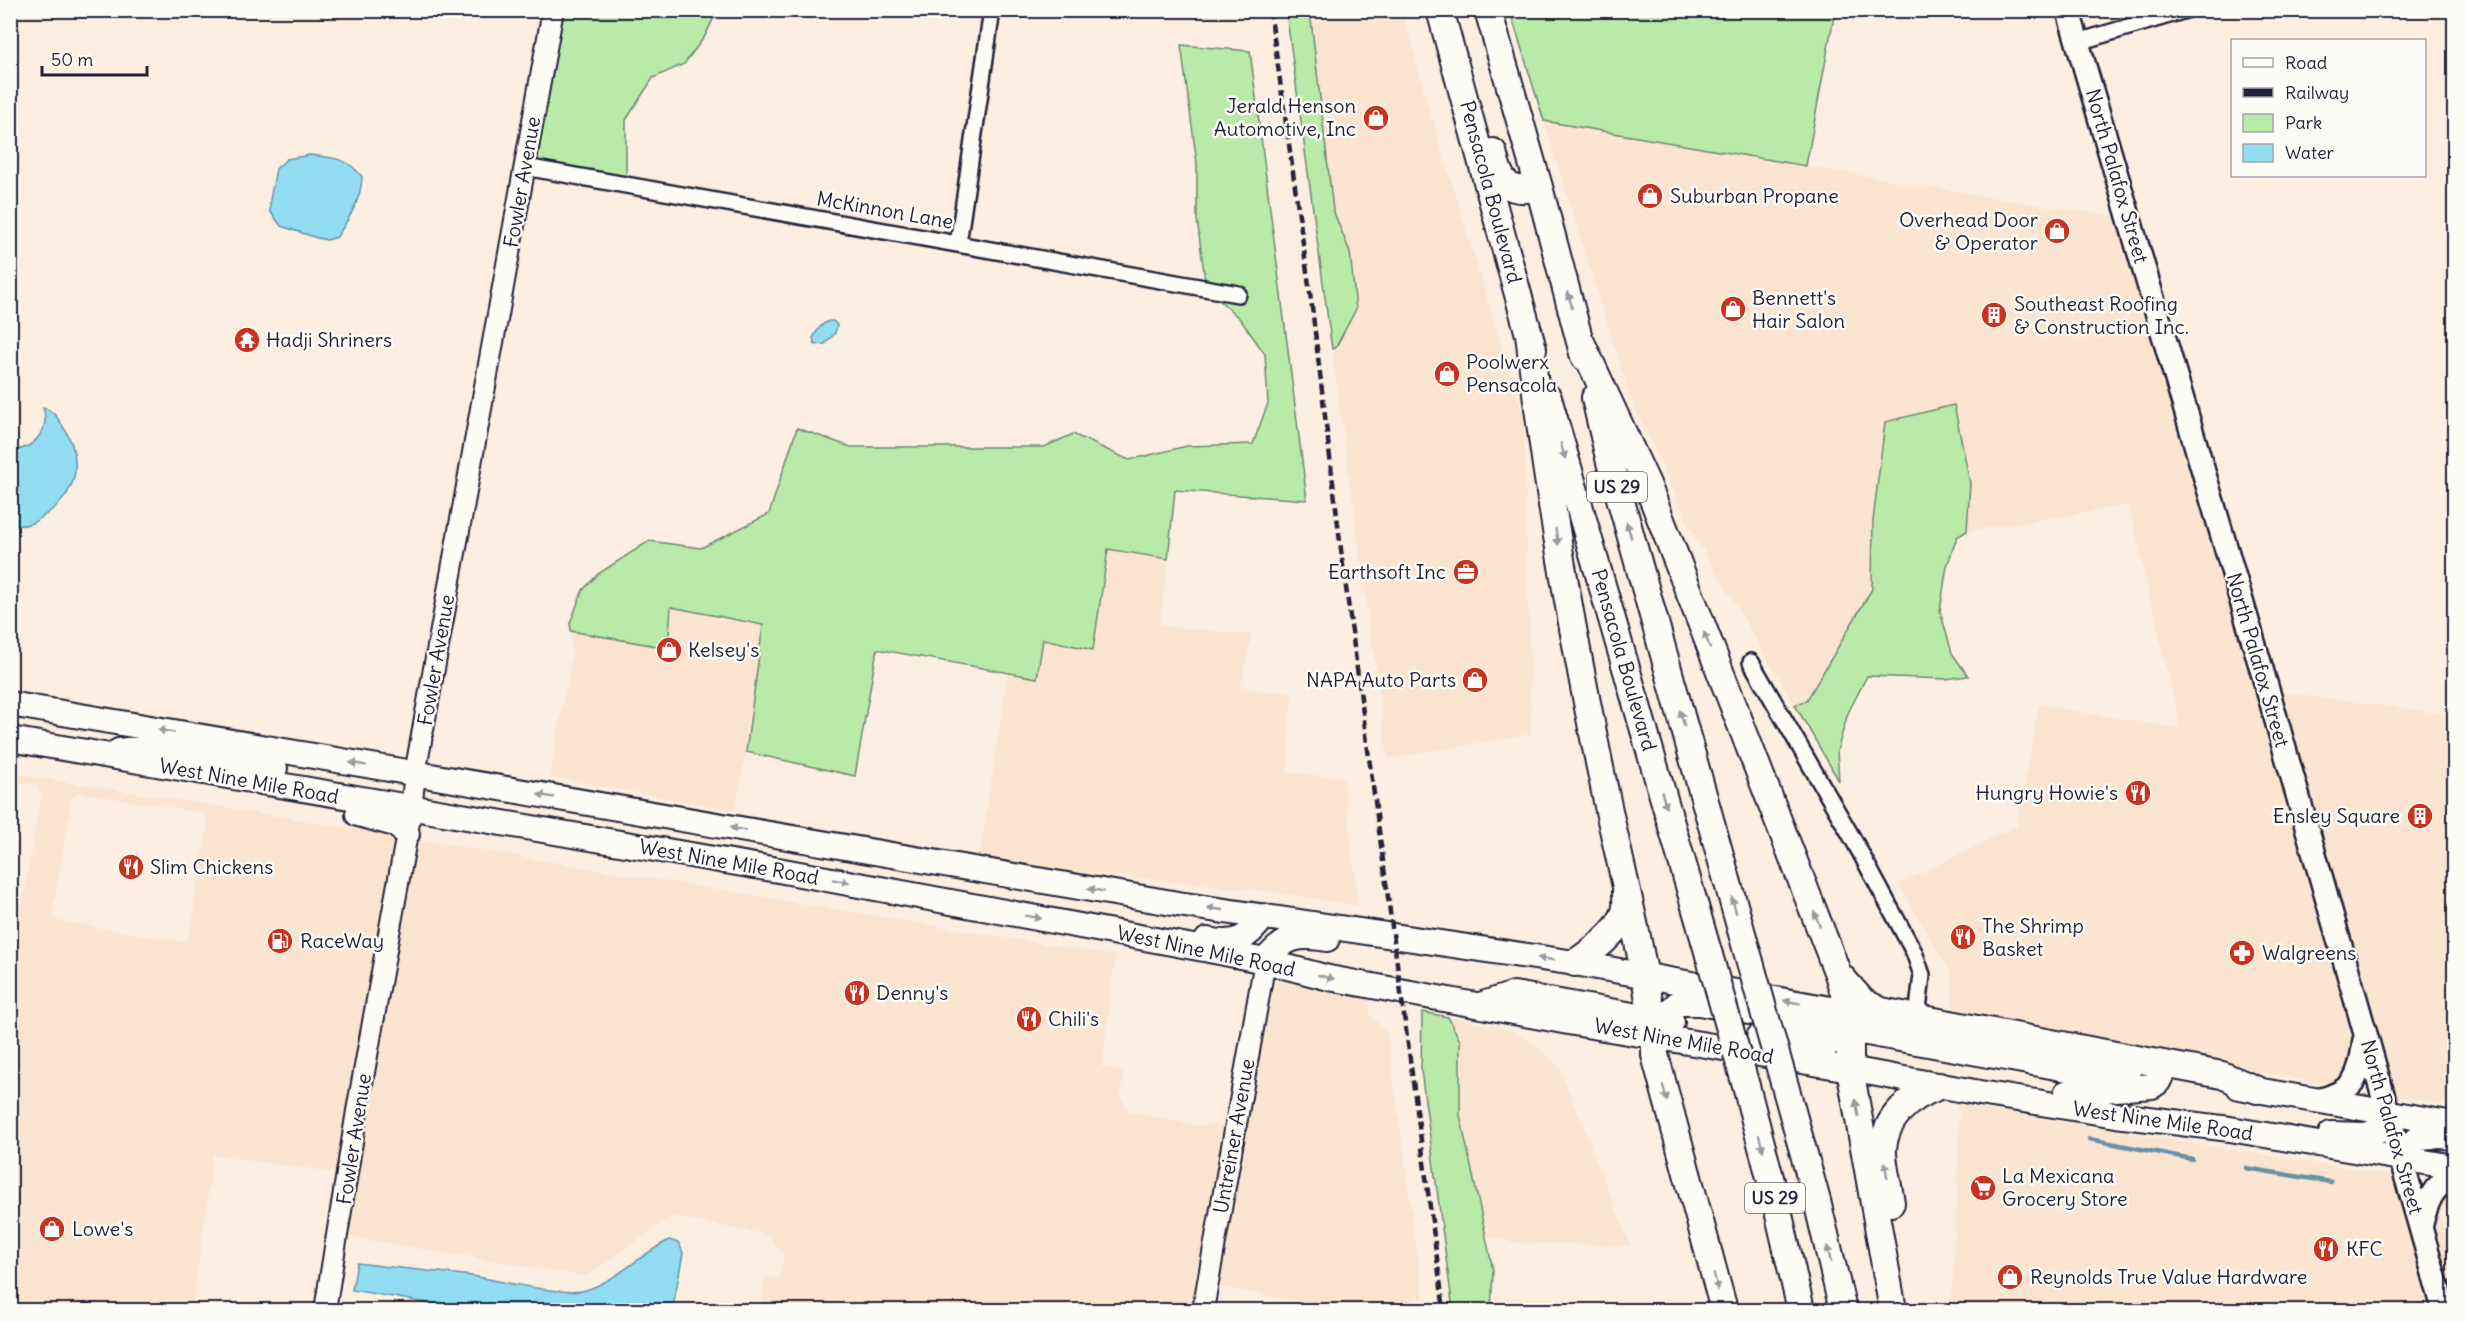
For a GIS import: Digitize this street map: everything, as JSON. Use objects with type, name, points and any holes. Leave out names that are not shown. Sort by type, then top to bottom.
[{"type":"highway","name":"Pensacola Boulevard","points":[[1440,10],[1529,333],[1746,1086],[1801,1311]]},
{"type":"highway","name":"Pensacola Boulevard","points":[[1488,10],[1581,342],[1610,462],[1817,1201],[1843,1311]]},
{"type":"highway","points":[[1448,38],[1474,81],[1502,179],[1511,188],[1522,191],[1539,187]]},
{"type":"highway","points":[[1529,333],[1540,440],[1585,699],[1627,883],[1656,1025],[1655,1055],[1724,1311]]},
{"type":"highway","points":[[1581,342],[1647,484],[1838,974],[1848,1023],[1850,1069],[1893,1311]]},
{"type":"highway","points":[[1575,963],[1600,946],[1625,912],[1627,883]]},
{"type":"highway","points":[[1838,974],[1863,1002],[1881,1011],[1916,1022],[2222,1076],[2257,1090]]},
{"type":"highway","points":[[1908,1311],[1883,1149],[1890,1123],[1899,1109],[1925,1091],[1939,1086]]},
{"type":"main road","name":"North Palafox Street","points":[[2068,10],[2267,687],[2365,1034],[2403,1159],[2444,1311]]},
{"type":"main road","name":"West Nine Mile Road","points":[[10,704],[1178,904],[1575,963],[1645,976],[1848,1023],[1916,1022],[2130,1068],[2454,1124]]},
{"type":"main road","name":"West Nine Mile Road","points":[[10,739],[778,870],[1264,961],[1329,978],[1478,1006],[1515,994],[1850,1069],[1980,1094],[2116,1115],[2230,1129],[2454,1167]]},
{"type":"main road","points":[[95,754],[151,747],[379,786],[395,787],[406,783],[415,774]]},
{"type":"main road","points":[[125,759],[155,780],[374,817],[395,824],[407,834]]},
{"type":"main road","points":[[410,808],[440,799],[750,850],[851,848]]},
{"type":"main road","points":[[1083,926],[1092,920],[1105,919],[1217,942],[1230,942],[1252,933],[1264,916]]},
{"type":"main road","points":[[1264,961],[1277,946],[1290,939],[1308,936],[1348,943],[1379,935]]},
{"type":"main road","points":[[1656,1025],[1811,1045],[1830,1044],[1848,1023],[2073,1070],[2130,1068]]},
{"type":"main road","points":[[2316,1101],[2343,1092],[2351,1084],[2361,1068],[2365,1034]]},
{"type":"main road","points":[[2066,1093],[2152,1086],[2158,1082],[2162,1074]]},
{"type":"main road","points":[[1980,1094],[2010,1084],[2345,1136],[2366,1135],[2381,1130],[2389,1113]]},
{"type":"main road","points":[[2403,1159],[2406,1148],[2414,1140],[2435,1136],[2454,1137]]},
{"type":"main road","points":[[2421,1227],[2425,1206],[2431,1194],[2454,1176]]},
{"type":"street","name":"Fowler Avenue","points":[[325,1311],[356,1118],[407,834],[415,774],[553,10]]},
{"type":"street","points":[[958,244],[992,10]]},
{"type":"street","points":[[2078,42],[2186,10]]},
{"type":"street","name":"McKinnon Lane","points":[[525,167],[1238,294]]},
{"type":"street","points":[[1752,662],[1853,839],[1914,952],[1922,975],[1916,1022]]},
{"type":"street","name":"Untreiner Avenue","points":[[1203,1311],[1264,961]]},
{"type":"shaded area","points":[[1310,11],[1403,11],[1426,99],[1524,420],[1531,734],[1388,758],[1332,349],[1336,347],[1350,252],[1333,210]]},
{"type":"shaded area","points":[[1544,121],[2011,201],[2121,217],[2365,1053],[2343,1087],[1954,1018],[1952,975],[1899,884],[2017,826],[2039,705],[2181,729],[2129,505],[1967,531],[1970,483],[1954,405],[1885,422],[1873,521],[1872,589],[1807,700],[1795,705],[1690,527],[1632,402]]},
{"type":"shaded area","points":[[1108,549],[1168,559],[1159,626],[1252,635],[1239,690],[1292,692],[1287,773],[1343,778],[1358,906],[1270,891],[1067,870],[980,855],[1008,672],[1037,678],[1042,638],[1093,650]]},
{"type":"shaded area","points":[[671,607],[763,625],[746,752],[735,810],[550,777],[572,655],[571,631],[668,648]]},
{"type":"shaded area","points":[[2276,692],[2454,715],[2454,1106],[2392,1095]]},
{"type":"shaded area","points":[[10,773],[399,836],[341,1173],[213,1155],[192,1310],[11,1310],[11,909],[15,910],[22,904],[42,794],[37,785],[11,781]],"holes":[[[78,792],[204,813],[208,821],[190,936],[183,942],[57,921],[52,913],[72,798]]]},
{"type":"shaded area","points":[[413,839],[1115,956],[1102,1067],[1123,1073],[1120,1098],[1130,1112],[1197,1126],[1229,1124],[1196,1310],[760,1310],[765,1277],[780,1279],[784,1254],[769,1237],[672,1216],[586,1276],[346,1236]]},
{"type":"shaded area","points":[[1285,978],[1368,993],[1370,1015],[1387,1033],[1423,1297],[1411,1301],[1339,1308],[1215,1286],[1268,983]]},
{"type":"shaded area","points":[[1448,1017],[1514,1031],[1537,1047],[1559,1067],[1630,1245],[1517,1243],[1485,1235],[1460,1115],[1460,1041]]},
{"type":"shaded area","points":[[1958,1105],[2400,1177],[2437,1310],[1951,1310],[1960,1140]]},
{"type":"shaded area","points":[[2454,1186],[2454,1205],[2448,1206],[2443,1211],[2441,1219],[2454,1269],[2454,1310],[2429,1227],[2432,1209]]},
{"type":"green space","points":[[560,11],[717,11],[705,36],[684,64],[653,78],[626,120],[626,177],[533,160]]},
{"type":"green space","points":[[1286,11],[1310,11],[1333,210],[1350,252],[1356,309],[1336,347],[1332,349]]},
{"type":"green space","points":[[1510,11],[1835,11],[1806,166],[1544,121]]},
{"type":"green space","points":[[1181,45],[1250,51],[1307,500],[1175,490],[1168,559],[1108,549],[1093,650],[1043,639],[1037,678],[877,649],[855,776],[746,752],[763,625],[671,607],[668,648],[571,631],[570,623],[583,590],[598,574],[649,541],[701,548],[769,514],[797,428],[851,447],[1044,447],[1073,434],[1129,460],[1187,446],[1253,444],[1268,403],[1265,354],[1240,319],[1218,299],[1243,303],[1246,287],[1205,280],[1197,219],[1197,163]]},
{"type":"green space","points":[[1954,405],[1970,483],[1967,531],[1957,537],[1947,566],[1940,611],[1952,653],[1968,676],[1946,679],[1867,676],[1848,713],[1837,751],[1839,781],[1795,705],[1807,700],[1872,589],[1873,521],[1885,422]]},
{"type":"green space","points":[[1422,1012],[1448,1017],[1460,1041],[1460,1115],[1493,1270],[1491,1310],[1453,1310],[1421,1070]]},
{"type":"water","points":[[310,155],[345,162],[362,177],[357,202],[350,216],[337,237],[327,240],[281,226],[270,211],[276,169],[287,159]]},
{"type":"water","points":[[833,321],[837,325],[835,333],[825,344],[815,345],[813,338],[818,329],[826,322]]},
{"type":"water","points":[[43,408],[51,411],[57,417],[72,444],[75,456],[73,479],[62,500],[53,509],[35,522],[27,525],[11,525],[11,450],[26,447],[38,437],[44,424]]},
{"type":"water","points":[[669,1240],[679,1243],[683,1253],[673,1307],[670,1310],[468,1310],[352,1290],[357,1263],[472,1276],[547,1290],[576,1292],[608,1280]]},
{"type":"waterway","points":[[2089,1139],[2192,1159]]},
{"type":"waterway","points":[[2246,1168],[2331,1182]]},
{"type":"railway","points":[[1270,10],[1312,307],[1342,558],[1444,1310]]},
{"type":"place","name":"Jerald Henson Automotive, Inc","points":[[1376,118]]},
{"type":"place","name":"Suburban Propane","points":[[1650,196]]},
{"type":"place","name":"Overhead Door & Operator","points":[[2057,231]]},
{"type":"place","name":"Bennett's Hair Salon","points":[[1733,309]]},
{"type":"place","name":"Southeast Roofing & Construction Inc.","points":[[1994,315]]},
{"type":"place","name":"Hadji Shriners","points":[[247,340]]},
{"type":"place","name":"Poolwerx Pensacola","points":[[1447,374]]},
{"type":"place","name":"Earthsoft Inc","points":[[1466,572]]},
{"type":"place","name":"Kelsey's","points":[[669,650]]},
{"type":"place","name":"NAPA Auto Parts","points":[[1475,680]]},
{"type":"place","name":"Hungry Howie's","points":[[2138,793]]},
{"type":"place","name":"Ensley Square","points":[[2420,816]]},
{"type":"place","name":"Slim Chickens","points":[[131,867]]},
{"type":"place","name":"The Shrimp Basket","points":[[1963,937]]},
{"type":"place","name":"RaceWay","points":[[280,941]]},
{"type":"place","name":"Walgreens","points":[[2242,953]]},
{"type":"place","name":"Denny's","points":[[857,993]]},
{"type":"place","name":"Chili's","points":[[1029,1019]]},
{"type":"place","name":"La Mexicana Grocery Store","points":[[1983,1188]]},
{"type":"place","name":"Lowe's","points":[[52,1229]]},
{"type":"place","name":"KFC","points":[[2326,1249]]},
{"type":"place","name":"Reynolds True Value Hardware","points":[[2010,1277]]}]
